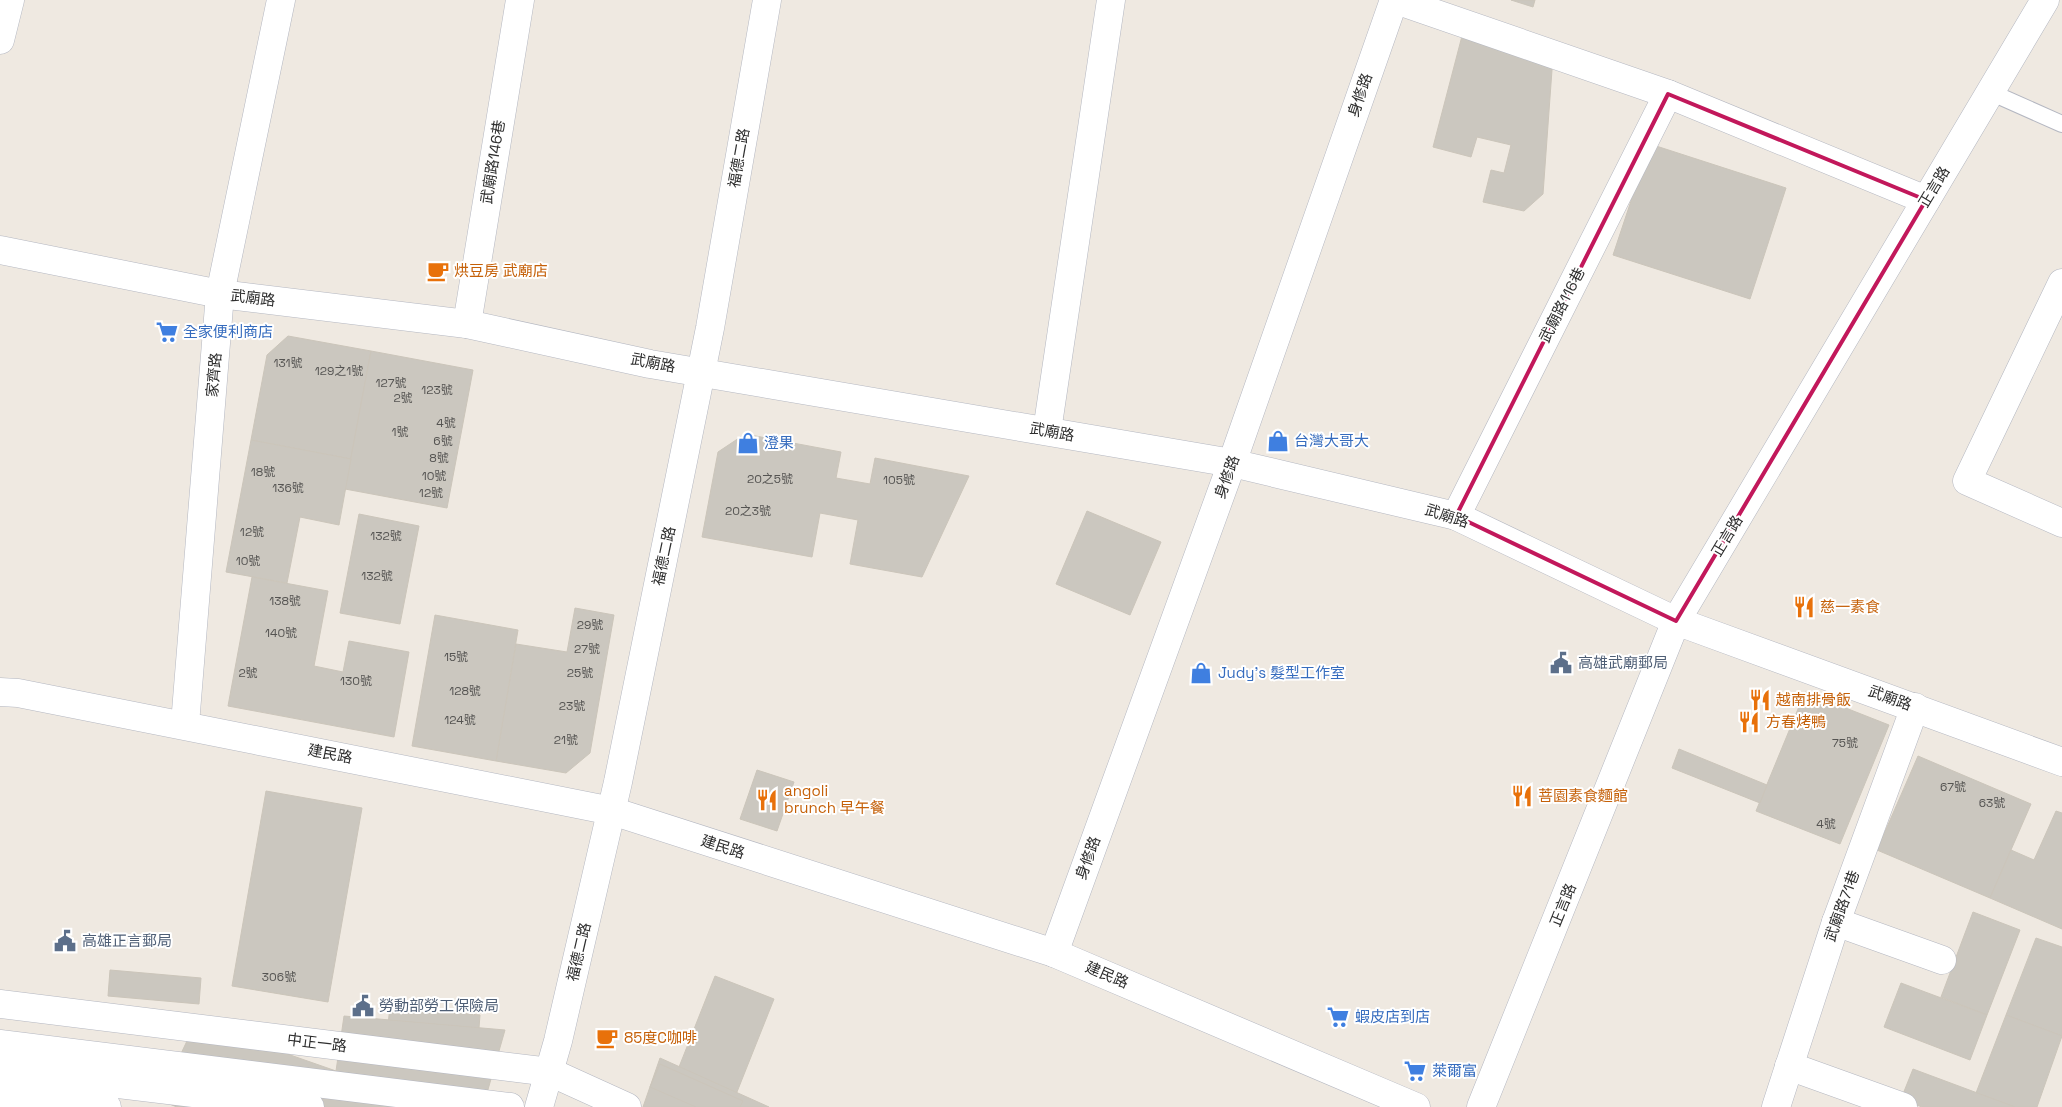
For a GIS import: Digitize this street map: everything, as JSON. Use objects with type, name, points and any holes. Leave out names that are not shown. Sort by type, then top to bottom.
[{"type":"street","points":[[0,40],[10,0]]},
{"type":"street","name":"家齊路","points":[[185,724],[220,294],[281,0]]},
{"type":"street","name":"武廟路146巷","points":[[467,324],[520,0]]},
{"type":"street","name":"福德二路","points":[[539,1107],[550,1072],[612,810],[701,372],[767,0]]},
{"type":"street","points":[[1047,431],[1112,0]]},
{"type":"street","points":[[1395,0],[1668,94],[1926,200]]},
{"type":"street","name":"身修路","points":[[1054,953],[1232,463],[1395,0]]},
{"type":"street","name":"正言路","points":[[1481,1107],[1676,621],[2045,0]]},
{"type":"street","name":"武廟路116巷","points":[[1456,516],[1668,94]]},
{"type":"street","name":"武廟路","points":[[0,250],[220,294],[467,324],[650,364],[1232,463],[1456,516],[1676,621],[2062,762]]},
{"type":"street","points":[[2062,283],[1967,482],[2062,523]]},
{"type":"street","name":"建民路","points":[[0,692],[18,693],[185,724],[612,810],[1054,953],[1416,1107]]},
{"type":"street","name":"武廟路71巷","points":[[1776,1107],[1836,922],[1916,708]]},
{"type":"street","points":[[1836,922],[1942,960]]},
{"type":"street","name":"中正一路","points":[[0,1004],[550,1072],[627,1107]]},
{"type":"street","points":[[0,1044],[510,1107]]},
{"type":"street","points":[[1789,1066],[1903,1107]]},
{"type":"street","points":[[0,1070],[310,1107]]},
{"type":"street","points":[[0,1094],[107,1107]]},
{"type":"lane","points":[[1990,92],[2062,124]]},
{"type":"highlighted area","points":[[1668,94],[1926,200],[1676,621],[1456,516]]},
{"type":"building","points":[[1511,0],[1535,0],[1533,7]]},
{"type":"building","points":[[1462,36],[1553,56],[1543,194],[1524,211],[1483,202],[1491,170],[1504,173],[1511,145],[1477,137],[1471,157],[1433,147]]},
{"type":"building","points":[[1650,144],[1786,188],[1750,299],[1613,255]]},
{"type":"building","points":[[288,336],[371,351],[351,459],[251,440],[267,355]]},
{"type":"building","points":[[371,351],[473,370],[447,508],[345,489]]},
{"type":"building","points":[[745,434],[841,452],[836,478],[870,484],[875,458],[969,476],[922,577],[850,564],[858,520],[820,513],[812,557],[702,537],[718,452]]},
{"type":"building","points":[[251,440],[351,459],[339,525],[300,517],[287,583],[226,572]]},
{"type":"building","points":[[1087,511],[1161,542],[1130,615],[1056,584]]},
{"type":"building","points":[[359,514],[419,526],[400,624],[340,613]]},
{"type":"building","points":[[252,577],[328,591],[314,666],[343,672],[349,641],[409,652],[394,737],[228,706]]},
{"type":"building","points":[[575,608],[614,615],[590,753],[566,773],[496,761],[516,644],[567,652]]},
{"type":"building","points":[[435,615],[518,630],[496,761],[412,746]]},
{"type":"building","points":[[1805,692],[1889,725],[1840,844],[1756,811]]},
{"type":"building","points":[[1679,749],[1767,785],[1760,803],[1672,768]]},
{"type":"building","points":[[1918,756],[2031,804],[1990,898],[1877,850]]},
{"type":"building","name":"angoli brunch 早午餐","points":[[757,770],[794,782],[777,831],[740,819]]},
{"type":"building","points":[[266,791],[362,808],[328,1002],[232,986]]},
{"type":"building","points":[[2056,811],[2062,813],[2062,929],[1990,898],[2011,850],[2034,860]]},
{"type":"building","points":[[1973,912],[2020,930],[1987,1015],[1941,997]]},
{"type":"building","points":[[2036,938],[2062,947],[2062,1036],[2006,1015]]},
{"type":"building","points":[[110,970],[201,978],[199,1004],[108,996]]},
{"type":"building","points":[[715,976],[774,999],[731,1107],[670,1107],[664,1105]]},
{"type":"building","points":[[1901,983],[1987,1015],[1970,1060],[1884,1027]]},
{"type":"building","points":[[390,1007],[480,1015],[478,1041],[387,1033]]},
{"type":"building","points":[[2006,1015],[2062,1036],[2037,1107],[2015,1107],[1976,1093]]},
{"type":"building","points":[[344,1016],[505,1030],[483,1107],[177,1107],[159,1100],[196,1022],[336,1071]]},
{"type":"building","points":[[660,1058],[769,1107],[643,1107]]},
{"type":"building","points":[[660,1064],[743,1101],[740,1107],[696,1107],[650,1087]]},
{"type":"building","points":[[1913,1069],[2015,1107],[1922,1107],[1901,1099]]},
{"type":"place","name":"烘豆房 武廟店","points":[[438,271]]},
{"type":"place","name":"全家便利商店","points":[[167,332]]},
{"type":"place","name":"台灣大哥大","points":[[1278,441]]},
{"type":"place","name":"澄果","points":[[748,443]]},
{"type":"place","name":"慈一素食","points":[[1804,607]]},
{"type":"place","name":"高雄武廟郵局","points":[[1561,663]]},
{"type":"place","name":"Judy's 髮型工作室","points":[[1201,673]]},
{"type":"place","name":"越南排骨飯","points":[[1760,700]]},
{"type":"place","name":"方春烤鴨","points":[[1749,722]]},
{"type":"place","name":"菩園素食麵館","points":[[1522,796]]},
{"type":"place","name":"angoli brunch 早午餐","points":[[767,800]]},
{"type":"place","name":"高雄正言郵局","points":[[65,941]]},
{"type":"place","name":"勞動部勞工保險局","points":[[363,1006]]},
{"type":"place","name":"蝦皮店到店","points":[[1338,1017]]},
{"type":"place","name":"85度C咖啡","points":[[607,1038]]},
{"type":"place","name":"萊爾富","points":[[1415,1071]]}]
